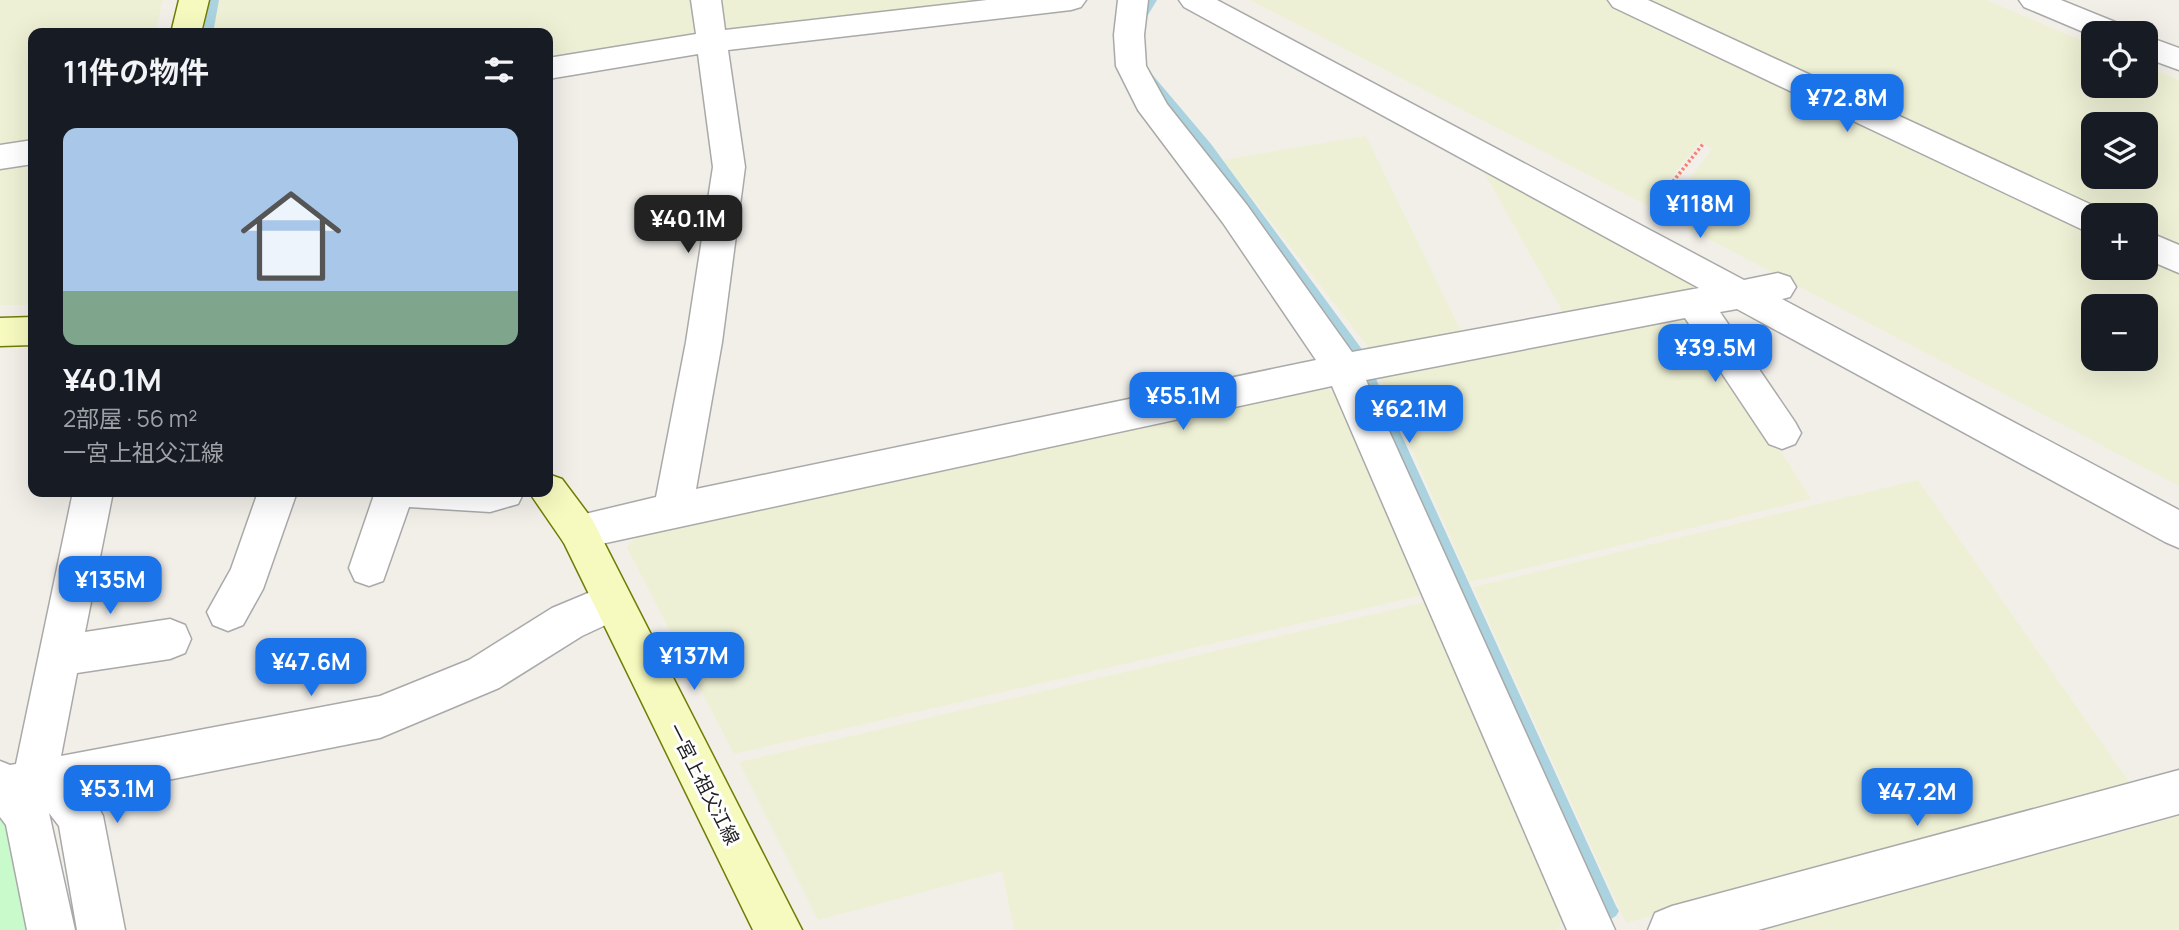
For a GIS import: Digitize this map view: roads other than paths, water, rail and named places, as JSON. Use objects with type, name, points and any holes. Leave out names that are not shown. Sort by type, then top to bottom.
[{"type":"main road","points":[[187,28],[194,0]]},
{"type":"main road","points":[[0,332],[28,331]]},
{"type":"main road","name":"一宮上祖父江線","points":[[552,497],[578,531],[778,930]]},
{"type":"street","points":[[673,509],[704,342],[729,167],[706,0]]},
{"type":"street","points":[[553,67],[712,42],[1071,0]]},
{"type":"street","points":[[1133,0],[1129,35],[1130,66],[1154,110],[1236,214],[1343,369],[1591,930]]},
{"type":"street","points":[[1194,0],[2179,530]]},
{"type":"street","points":[[1623,0],[2081,214]]},
{"type":"street","points":[[2034,0],[2085,21]]},
{"type":"street","points":[[2158,51],[2179,60]]},
{"type":"street","points":[[0,158],[28,153]]},
{"type":"street","points":[[2158,250],[2179,260]]},
{"type":"street","points":[[578,531],[1343,369],[1778,287]]},
{"type":"street","points":[[1695,304],[1782,433]]},
{"type":"street","points":[[92,497],[37,761],[80,816],[100,930]]},
{"type":"street","points":[[228,612],[249,576],[275,497]]},
{"type":"street","points":[[369,568],[392,497]]},
{"type":"street","points":[[2,785],[191,755],[380,717],[484,674],[567,622],[612,602]]},
{"type":"street","points":[[59,656],[170,639]]},
{"type":"street","points":[[2,785],[27,814],[51,930]]},
{"type":"street","points":[[1672,930],[2179,792]]},
{"type":"waterway","points":[[209,28],[214,0]]},
{"type":"waterway","points":[[1139,23],[1152,0]]},
{"type":"waterway","points":[[1148,75],[1207,147],[1357,351]]},
{"type":"waterway","points":[[1370,379],[1611,911]]}]
